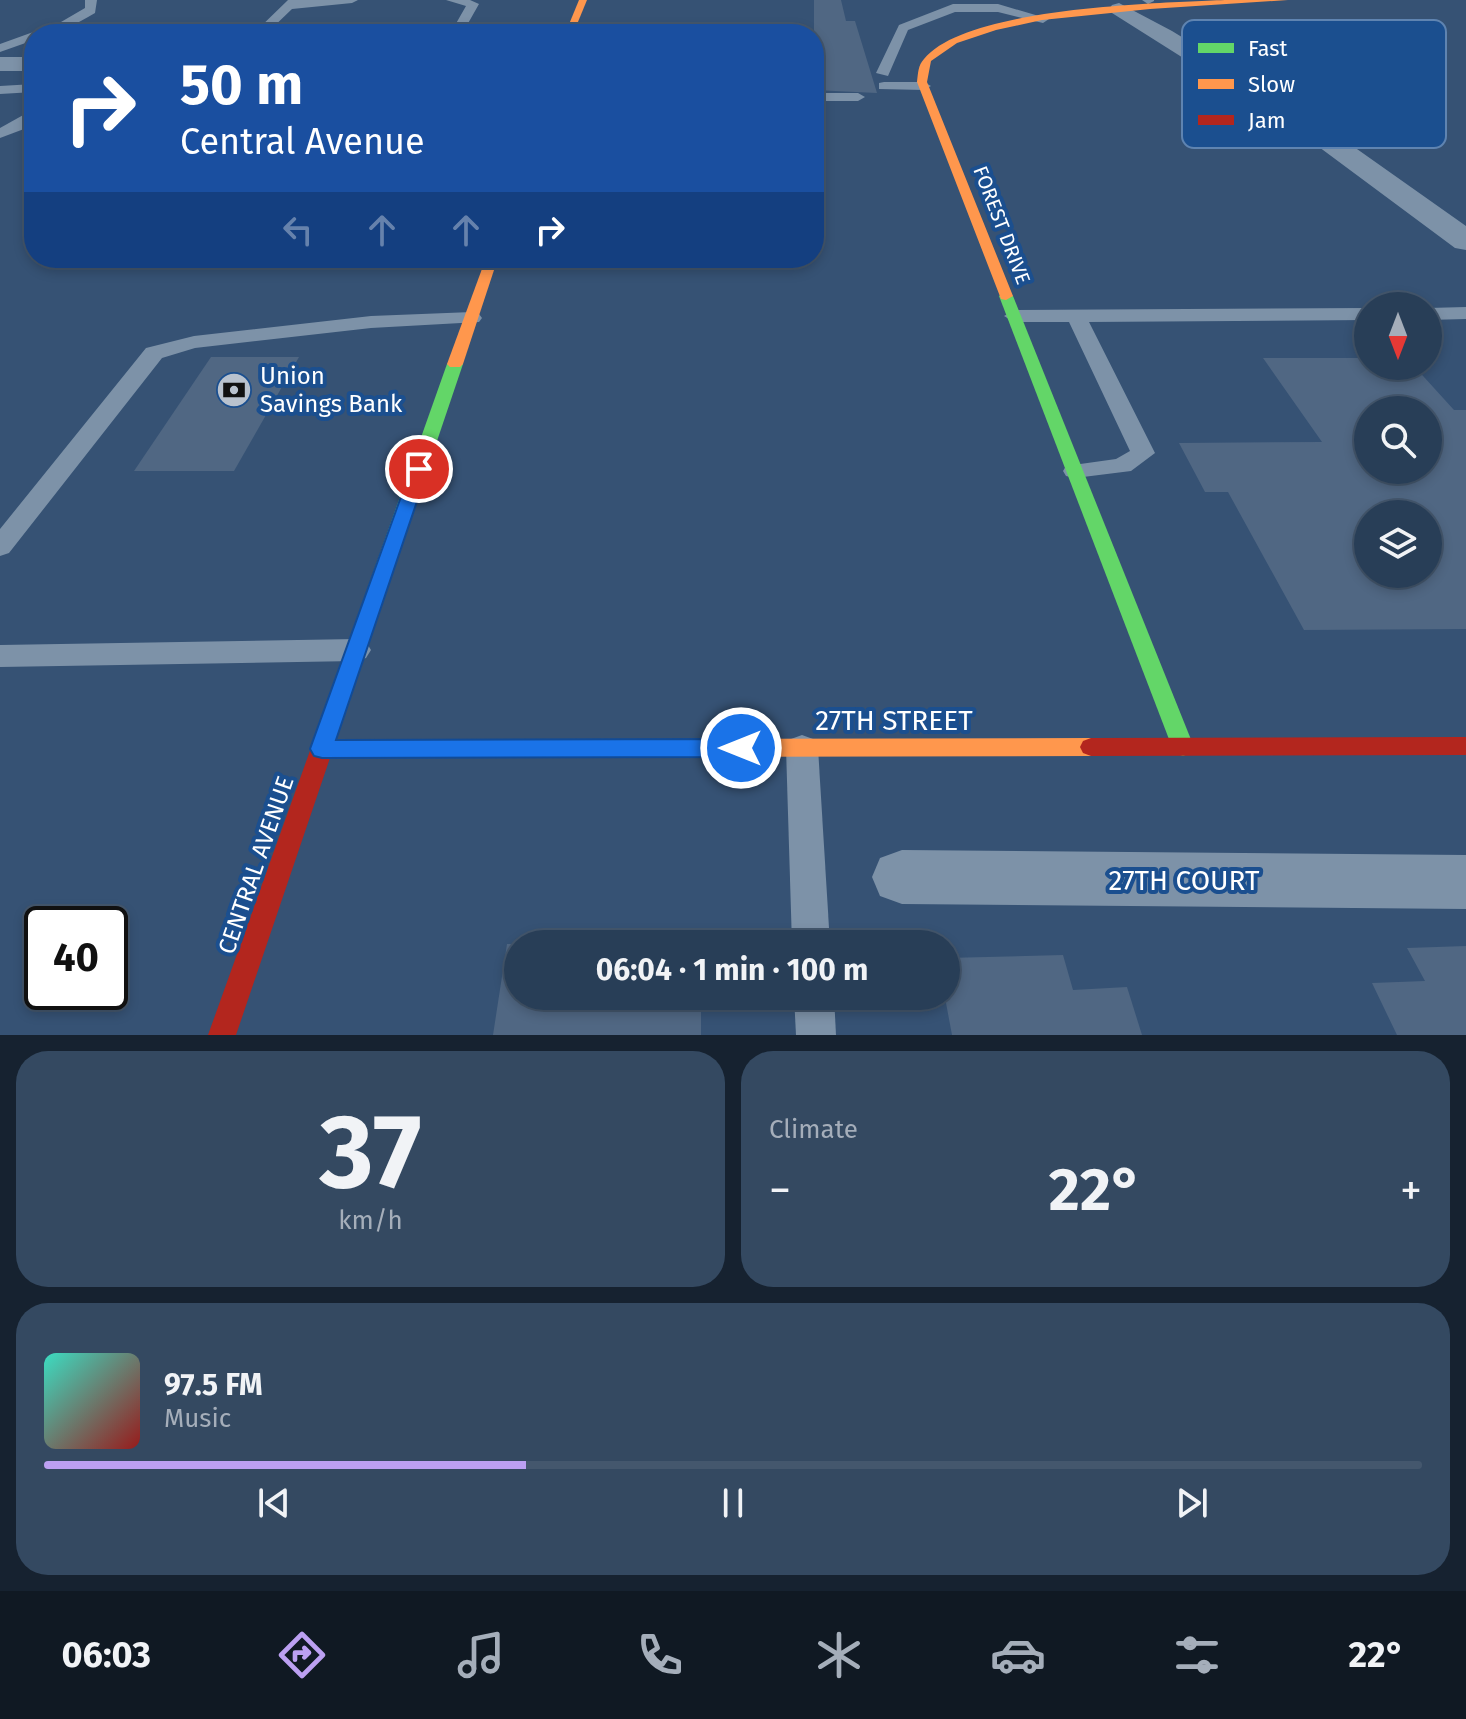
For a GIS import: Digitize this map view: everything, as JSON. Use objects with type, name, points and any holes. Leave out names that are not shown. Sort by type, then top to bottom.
[{"type":"street","points":[[573,24],[583,0]]},
{"type":"street","points":[[924,86],[925,62],[944,45],[984,29],[1119,9],[1284,0]]},
{"type":"street","points":[[1119,9],[1182,44]]},
{"type":"street","points":[[0,64],[24,64]]},
{"type":"street","name":"FOREST DRIVE","points":[[924,86],[1183,747]]},
{"type":"street","points":[[1342,148],[1466,241]]},
{"type":"street","name":"CENTRAL AVENUE","points":[[222,1035],[489,268]]},
{"type":"street","name":"27TH STREET","points":[[322,749],[1466,746]]},
{"type":"street","name":"27TH COURT","points":[[902,877],[1466,882]]},
{"type":"lane","points":[[67,24],[91,10],[91,0]]},
{"type":"lane","points":[[269,24],[291,3],[352,0]]},
{"type":"lane","points":[[452,0],[473,4],[462,24]]},
{"type":"lane","points":[[924,86],[883,79],[903,28],[951,4],[998,8],[1043,19]]},
{"type":"lane","points":[[0,48],[24,39]]},
{"type":"lane","points":[[0,90],[24,89]]},
{"type":"lane","points":[[824,97],[858,97]]},
{"type":"lane","points":[[0,133],[24,122]]},
{"type":"lane","points":[[1442,314],[1466,313]]},
{"type":"lane","points":[[1014,316],[1354,314]]},
{"type":"lane","points":[[1075,471],[1122,466],[1143,453],[1099,357],[1076,316]]},
{"type":"lane","points":[[0,547],[154,353],[194,342],[371,322],[472,318]]},
{"type":"lane","points":[[0,656],[356,650]]},
{"type":"lane","points":[[802,748],[810,930]]},
{"type":"lane","points":[[815,1010],[816,1035]]},
{"type":"building","points":[[814,0],[841,0],[846,21],[855,21],[877,93],[824,90],[824,24],[814,24]]},
{"type":"building","name":"Union Savings Bank","points":[[211,357],[299,357],[234,471],[134,471]]},
{"type":"building","points":[[1263,358],[1354,358],[1354,380],[1427,380],[1441,396],[1354,396],[1354,484],[1442,484],[1442,397],[1454,410],[1466,410],[1466,629],[1304,630],[1228,492],[1205,492],[1179,443],[1322,442]]},
{"type":"building","points":[[1466,946],[1466,1035],[1397,1035],[1372,983],[1425,981],[1407,948]]},
{"type":"building","points":[[1063,955],[1073,990],[1127,987],[1142,1035],[952,1035],[947,1010],[960,1010],[960,958]]},
{"type":"building","points":[[504,964],[504,1010],[701,1010],[701,1035],[493,1035]]},
{"type":"traffic: fast","points":[[1006,296],[1183,747]]},
{"type":"traffic: fast","points":[[327,734],[455,364]]},
{"type":"traffic: slow","points":[[573,24],[583,0]]},
{"type":"traffic: slow","points":[[1006,296],[922,82],[928,59],[954,41],[993,28],[1042,18],[1150,6],[1284,0]]},
{"type":"traffic: slow","points":[[455,364],[489,268]]},
{"type":"traffic: slow","points":[[700,748],[1091,747]]},
{"type":"traffic: jam","points":[[222,1035],[327,734]]},
{"type":"traffic: jam","points":[[1091,747],[1466,746]]},
{"type":"traffic: jam","points":[[322,749],[700,748]]},
{"type":"place","name":"Union Savings Bank","points":[[234,390]]},
{"type":"route","points":[[419,469],[322,749],[741,748]]}]
